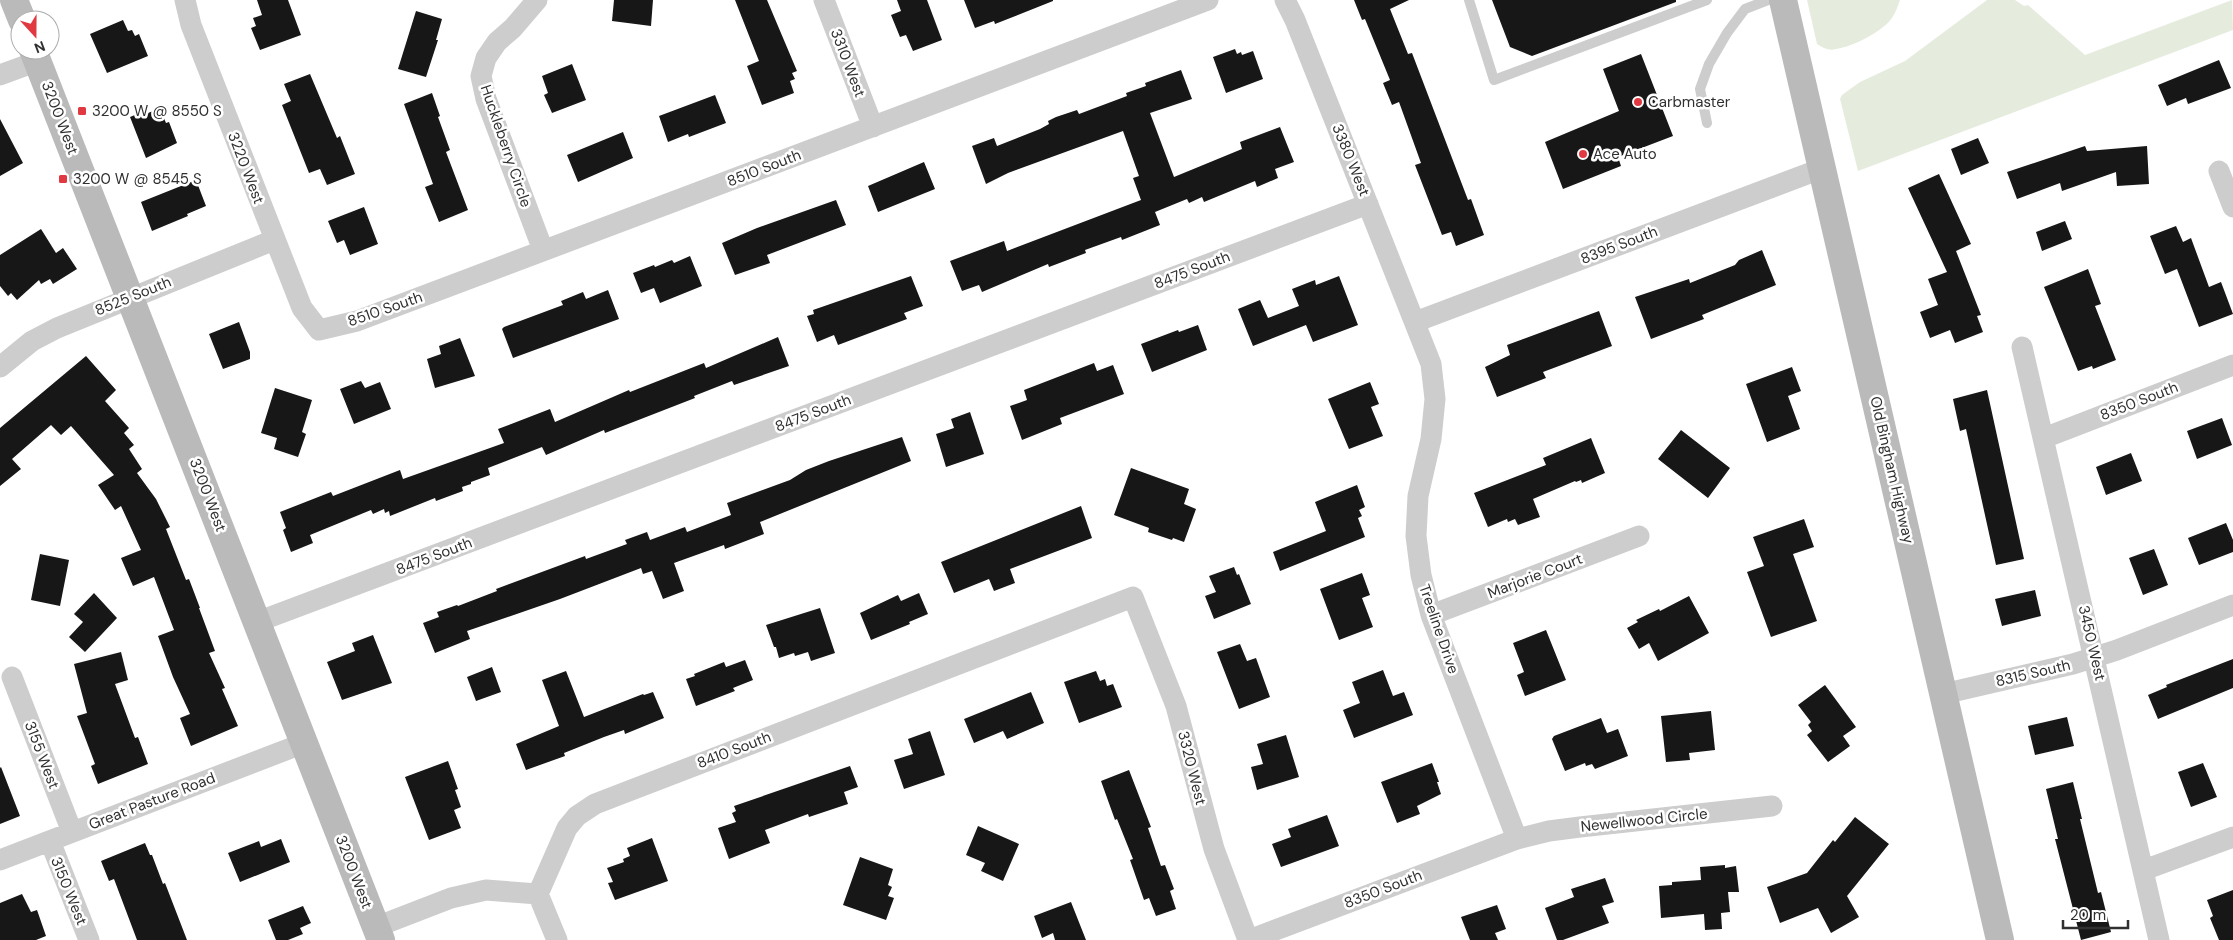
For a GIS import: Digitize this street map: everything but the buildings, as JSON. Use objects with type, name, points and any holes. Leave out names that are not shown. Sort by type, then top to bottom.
[{"type":"street","name":"3220 West","points":[[185,0],[191,25],[274,240],[302,308],[319,330]]},
{"type":"street","name":"Huckleberry Circle","points":[[537,0],[513,28],[497,42],[486,58],[481,76],[486,99],[543,250]]},
{"type":"street","name":"3310 West","points":[[824,0],[873,127]]},
{"type":"street","name":"8510 South","points":[[319,330],[358,321],[1208,0]]},
{"type":"street","name":"3380 West","points":[[1285,0],[1295,20],[1415,322]]},
{"type":"street","name":"Old Bingham Highway","points":[[1783,0],[2000,940]]},
{"type":"street","points":[[0,75],[27,60]]},
{"type":"street","name":"3200 West","points":[[38,60],[378,933]]},
{"type":"street","name":"8395 South","points":[[1415,322],[1823,168]]},
{"type":"street","points":[[2219,171],[2233,207]]},
{"type":"street","name":"8475 South","points":[[257,622],[1368,204]]},
{"type":"street","name":"8525 South","points":[[0,367],[32,341],[56,328],[274,240]]},
{"type":"street","name":"Treeline Drive","points":[[1415,322],[1431,364],[1435,399],[1431,439],[1418,496],[1416,536],[1420,575],[1431,615],[1517,839]]},
{"type":"street","name":"3450 West","points":[[2022,347],[2159,940]]},
{"type":"street","name":"8350 South","points":[[2044,438],[2233,365]]},
{"type":"street","name":"Marjorie Court","points":[[1431,615],[1639,536]]},
{"type":"street","name":"8410 South","points":[[538,894],[567,828],[577,816],[595,804],[1133,597]]},
{"type":"street","name":"3320 West","points":[[1133,597],[1176,706],[1214,849],[1249,940]]},
{"type":"street","name":"8315 South","points":[[1943,694],[2073,664],[2233,605]]},
{"type":"street","name":"3155 West","points":[[12,677],[72,832]]},
{"type":"street","name":"Great Pasture Road","points":[[0,860],[304,743]]},
{"type":"street","name":"Newellwood Circle","points":[[1517,839],[1580,826],[1772,806]]},
{"type":"street","points":[[2144,870],[2233,836]]},
{"type":"street","name":"8350 South","points":[[1249,940],[1517,839]]},
{"type":"street","name":"3150 West","points":[[50,841],[89,940]]},
{"type":"street","points":[[378,933],[451,898],[486,890],[538,894],[557,940]]},
{"type":"lane","points":[[1470,0],[1494,80],[1707,0]]},
{"type":"lane","points":[[1707,123],[1700,89],[1709,64],[1727,33],[1745,9],[1768,0]]},
{"type":"shaded area","points":[[1807,0],[1900,0],[1896,11],[1886,25],[1855,44],[1831,50],[1817,44]]},
{"type":"shaded area","points":[[1987,0],[2015,0],[2024,6],[2028,5],[2085,55],[2232,0],[2233,30],[1858,171],[1840,99],[1842,95],[1860,82],[1905,61]]},
{"type":"place","name":"Carbmaster","points":[[1638,102]]},
{"type":"place","name":"3200 W @ 8550 S","points":[[82,111]]},
{"type":"place","name":"Ace Auto","points":[[1583,154]]},
{"type":"place","name":"3200 W @ 8545 S","points":[[63,179]]}]
